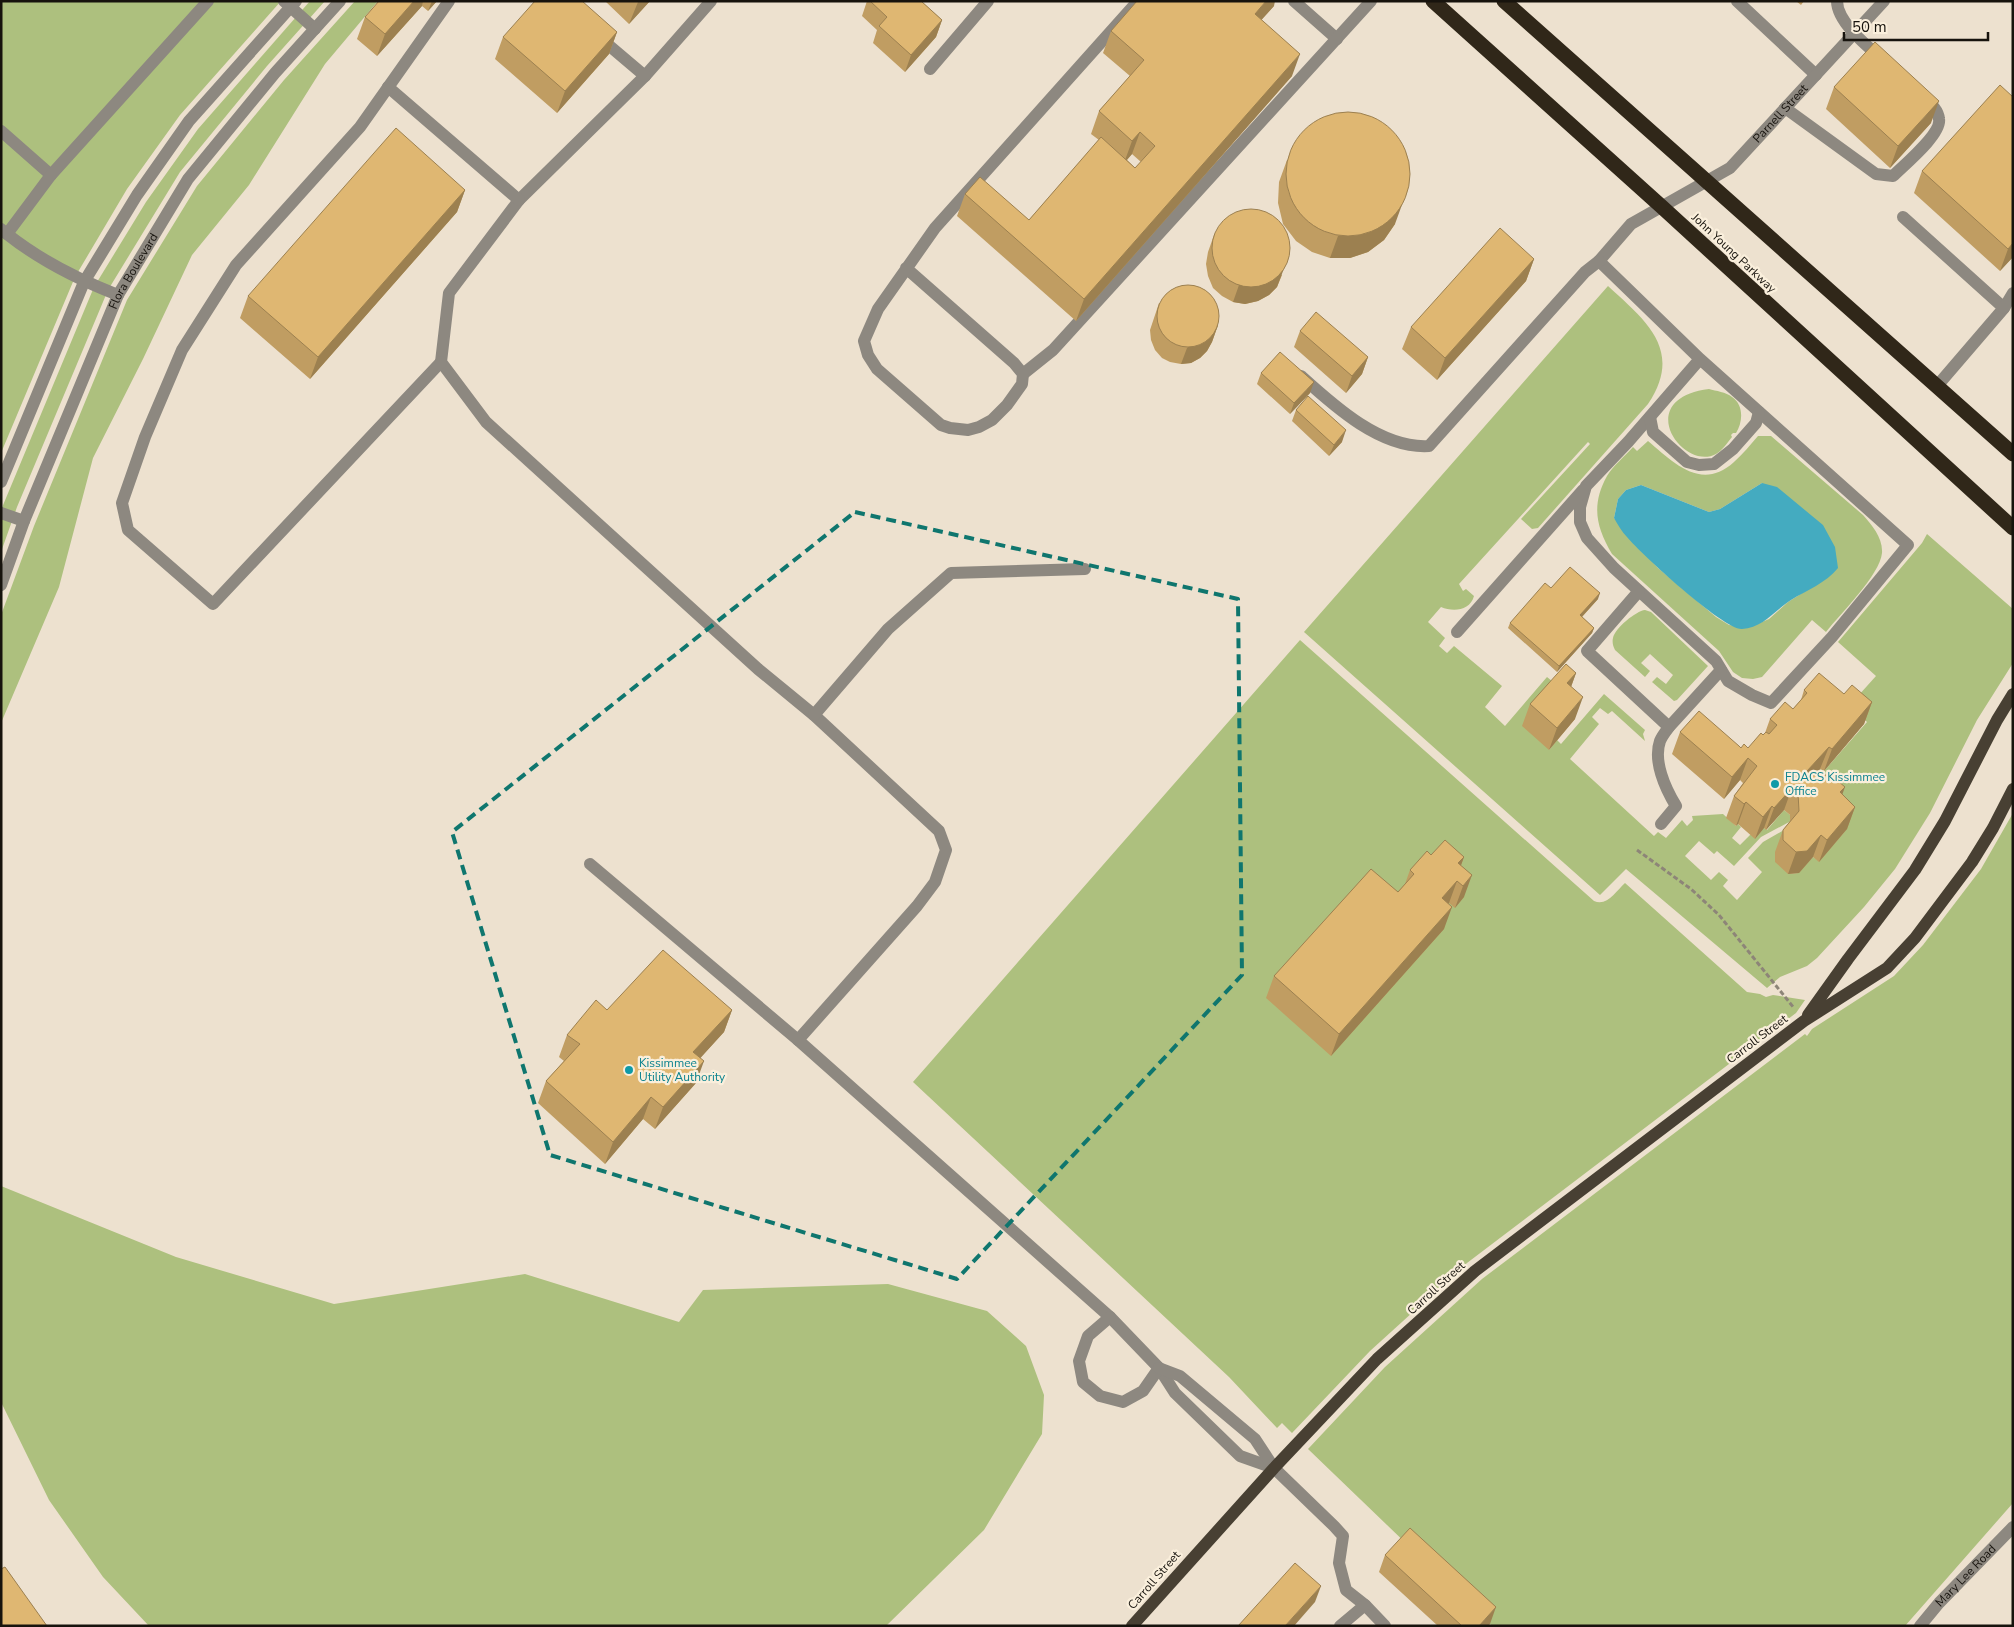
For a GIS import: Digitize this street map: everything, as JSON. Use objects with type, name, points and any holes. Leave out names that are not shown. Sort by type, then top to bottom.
[{"type":"highway","name":"John Young Parkway","points":[[1433,1],[1662,207],[2013,528]]},
{"type":"highway","points":[[1504,1],[2013,454]]},
{"type":"main road","name":"Carroll Street","points":[[1804,1021],[1915,870],[1945,821],[1993,728],[2013,694]]},
{"type":"main road","name":"Carroll Street","points":[[1132,1626],[1274,1468],[1377,1360],[1474,1271],[1804,1021],[1887,968],[1915,938],[1972,862],[1993,828],[2013,788]]},
{"type":"street","points":[[118,295],[84,282],[32,253],[4,232],[51,175],[208,1]]},
{"type":"street","name":"Flora Boulevard","points":[[1,585],[24,521],[118,295],[188,179],[275,73],[340,1]]},
{"type":"street","points":[[449,1],[360,127],[236,265],[182,350],[145,437],[122,503],[128,530],[213,604],[441,362],[449,293],[519,200],[645,76],[711,1]]},
{"type":"street","points":[[930,68],[988,1]]},
{"type":"street","points":[[1138,1],[935,228],[878,309],[864,342],[868,355],[877,369],[941,425],[968,430],[992,420],[1022,384],[1023,374],[1052,350],[1371,1]]},
{"type":"street","points":[[1294,1],[1337,39]]},
{"type":"street","points":[[1737,1],[1816,75]]},
{"type":"street","points":[[1838,1],[1837,8],[1854,34],[1888,65]]},
{"type":"street","name":"Parnell Street","points":[[1288,364],[1348,417],[1403,444],[1419,447],[1429,446],[1585,272],[1599,261],[1631,224],[1730,168],[1884,1]]},
{"type":"street","points":[[1,482],[84,282],[137,195],[189,122],[290,3],[315,29]]},
{"type":"street","points":[[586,26],[645,76]]},
{"type":"street","points":[[388,87],[519,200]]},
{"type":"street","points":[[1785,108],[1876,174],[1893,176],[1936,133],[1940,120],[1936,109],[1915,90]]},
{"type":"street","points":[[1,131],[51,175]]},
{"type":"street","points":[[1903,217],[2008,304]]},
{"type":"street","points":[[1586,486],[1580,507],[1580,522],[1588,538],[1614,568],[1716,661],[1728,681],[1752,695],[1771,703],[1832,637],[1908,545],[1700,360],[1599,261]]},
{"type":"street","points":[[906,268],[1014,363],[1023,374]]},
{"type":"street","points":[[1937,386],[2008,304],[2013,293]]},
{"type":"street","points":[[1457,632],[1700,360]]},
{"type":"street","points":[[441,362],[486,422],[758,669],[814,715],[939,831],[946,850],[935,882],[917,906],[798,1040]]},
{"type":"street","points":[[1650,417],[1653,432],[1687,462],[1700,466],[1714,464],[1734,449],[1756,423],[1759,412]]},
{"type":"street","points":[[1,513],[24,521]]},
{"type":"street","points":[[814,715],[888,629],[951,573],[1085,569]]},
{"type":"street","points":[[1639,591],[1586,651],[1669,727]]},
{"type":"street","points":[[1661,824],[1676,806],[1669,795],[1657,758],[1660,740],[1669,727],[1721,670]]},
{"type":"street","points":[[590,864],[798,1040],[1110,1317],[1159,1368],[1174,1393],[1240,1456],[1274,1468]]},
{"type":"street","points":[[1110,1317],[1088,1336],[1079,1361],[1083,1382],[1100,1396],[1123,1402],[1143,1391],[1159,1368]]},
{"type":"street","points":[[1159,1368],[1180,1376],[1255,1439],[1274,1468],[1343,1536],[1339,1562],[1346,1590],[1365,1605],[1385,1626]]},
{"type":"street","name":"Mary Lee Road","points":[[1920,1626],[1939,1603],[2013,1527]]},
{"type":"street","points":[[1340,1626],[1365,1605]]},
{"type":"path","points":[[1637,850],[1691,889],[1719,915],[1804,1021]]},
{"type":"highlighted area","points":[[855,512],[1238,599],[1242,975],[957,1279],[550,1155],[452,832]]},
{"type":"green space","points":[[1,1],[281,1],[180,115],[127,189],[75,277],[1,453]]},
{"type":"green space","points":[[310,1],[325,1],[267,66],[180,172],[108,290],[17,507],[1,552],[1,510],[94,287],[146,202],[198,129]]},
{"type":"green space","points":[[355,1],[378,1],[325,64],[249,185],[192,255],[143,359],[93,458],[59,587],[1,723],[1,615],[34,526],[127,300],[197,186],[284,80]]},
{"type":"green space","points":[[1608,286],[1647,324],[1656,338],[1661,352],[1662,368],[1658,385],[1648,404],[1538,528],[1532,529],[1521,519],[1590,444],[1588,442],[1459,584],[1463,591],[1466,589],[1474,596],[1469,605],[1456,610],[1441,607],[1428,622],[1445,638],[1439,646],[1447,653],[1454,646],[1502,686],[1485,707],[1505,726],[1547,677],[1558,686],[1549,750],[1557,740],[1561,744],[1604,694],[1645,730],[1643,734],[1645,741],[1612,711],[1608,714],[1600,708],[1592,717],[1599,724],[1570,759],[1654,836],[1658,832],[1666,838],[1682,820],[1687,826],[1693,820],[1692,816],[1723,814],[1736,826],[1738,824],[1741,827],[1732,838],[1740,845],[1750,835],[1764,828],[1767,830],[1784,810],[1790,815],[1791,821],[1761,837],[1734,866],[1717,851],[1714,854],[1699,841],[1685,856],[1711,880],[1719,872],[1728,880],[1723,886],[1737,900],[1762,872],[1748,858],[1763,842],[1791,826],[1788,874],[1798,873],[1813,857],[1819,861],[1846,830],[1799,793],[1820,769],[1824,771],[1867,722],[1849,706],[1876,676],[1838,642],[1922,543],[1927,534],[2013,609],[2013,663],[1977,720],[1930,813],[1895,869],[1864,907],[1817,958],[1807,966],[1780,977],[1767,988],[1626,869],[1600,895],[1304,632]]},
{"type":"green space","points":[[1709,389],[1727,394],[1736,400],[1739,404],[1741,419],[1736,433],[1731,435],[1732,437],[1723,449],[1716,454],[1703,457],[1690,453],[1679,444],[1671,432],[1668,419],[1673,406],[1686,395]]},
{"type":"green space","points":[[1758,436],[1771,436],[1863,515],[1879,537],[1882,553],[1880,562],[1867,583],[1826,632],[1812,620],[1762,677],[1753,679],[1742,678],[1733,672],[1719,651],[1612,554],[1599,525],[1597,506],[1607,476],[1633,447],[1637,451],[1648,441],[1677,465],[1688,471],[1710,474],[1722,471],[1734,462]],"holes":[[[1762,483],[1807,590],[1788,602],[1769,619],[1750,627],[1729,625],[1716,617],[1658,568],[1614,518],[1618,499],[1626,490],[1641,485],[1709,512],[1720,509]]]},
{"type":"green space","points":[[1645,610],[1651,612],[1708,666],[1677,700],[1674,701],[1652,682],[1657,677],[1666,684],[1673,675],[1650,654],[1641,663],[1650,671],[1645,677],[1615,650],[1613,638],[1618,630],[1631,617]]},
{"type":"green space","points":[[1300,640],[1594,901],[1603,902],[1607,900],[1625,883],[1747,992],[1766,997],[1773,995],[1805,1000],[1796,1013],[1467,1263],[1370,1351],[1292,1433],[1282,1423],[1277,1428],[1229,1377],[913,1082]]},
{"type":"green space","points":[[2013,813],[2013,1503],[1905,1626],[1492,1626],[1308,1449],[1385,1367],[1482,1279],[1805,1034],[1807,1036],[1812,1029],[1894,976],[1923,945],[1981,869]]},
{"type":"green space","points":[[1,1186],[176,1257],[334,1304],[525,1274],[679,1322],[703,1290],[888,1284],[987,1311],[1026,1346],[1044,1395],[1042,1434],[984,1530],[886,1626],[149,1626],[103,1577],[49,1500],[1,1402]]},
{"type":"water","points":[[1762,483],[1777,487],[1823,525],[1835,547],[1838,568],[1822,582],[1791,600],[1763,622],[1749,628],[1742,629],[1732,626],[1701,605],[1635,546],[1623,533],[1614,518],[1618,499],[1626,490],[1641,485],[1709,512],[1720,509]]},
{"type":"building","points":[[379,1],[414,1],[385,34],[365,17]]},
{"type":"building","points":[[535,1],[582,1],[617,32],[565,91],[503,37]]},
{"type":"building","points":[[870,1],[921,1],[942,20],[911,55],[879,26],[887,17]]},
{"type":"building","points":[[1137,1],[1266,1],[1255,14],[1300,54],[1084,299],[965,194],[980,177],[1029,220],[1101,137],[1135,168],[1155,146],[1140,132],[1132,141],[1099,111],[1144,60],[1111,31]]},
{"type":"building","points":[[1875,42],[1939,101],[1898,146],[1834,87]]},
{"type":"building","points":[[2000,85],[2013,97],[2013,243],[2008,249],[1922,171]]},
{"type":"building","points":[[1348,112],[1372,117],[1392,130],[1405,150],[1410,174],[1405,198],[1392,218],[1372,231],[1348,236],[1324,231],[1304,218],[1291,198],[1286,174],[1291,150],[1304,130],[1324,117]]},
{"type":"building","points":[[396,128],[465,190],[318,357],[248,296]]},
{"type":"building","points":[[1251,209],[1266,212],[1278,221],[1287,233],[1290,248],[1287,263],[1278,275],[1266,284],[1251,287],[1236,284],[1224,275],[1215,263],[1212,248],[1215,233],[1224,221],[1236,212]]},
{"type":"building","points":[[1500,228],[1534,259],[1445,358],[1411,327]]},
{"type":"building","points":[[1182,285],[1194,285],[1210,294],[1217,304],[1219,316],[1217,328],[1210,338],[1194,347],[1182,347],[1171,342],[1162,333],[1157,322],[1157,310],[1162,299],[1171,290]]},
{"type":"building","points":[[1316,312],[1368,357],[1352,376],[1300,331]]},
{"type":"building","points":[[1280,352],[1314,382],[1294,403],[1261,373]]},
{"type":"building","points":[[1308,396],[1346,430],[1334,445],[1296,410]]},
{"type":"building","points":[[1570,567],[1600,593],[1580,615],[1594,628],[1559,666],[1510,623],[1545,583],[1551,588]]},
{"type":"building","points":[[1566,664],[1576,673],[1567,683],[1583,697],[1557,728],[1530,704]]},
{"type":"building","name":"FDACS Kissimmee Office","points":[[1819,673],[1844,694],[1852,685],[1872,702],[1832,749],[1829,747],[1807,771],[1812,775],[1831,775],[1845,787],[1840,792],[1855,807],[1827,840],[1821,835],[1807,851],[1796,852],[1783,840],[1783,830],[1799,811],[1798,793],[1792,788],[1763,817],[1746,802],[1744,804],[1734,796],[1757,766],[1748,758],[1732,777],[1680,732],[1699,711],[1741,748],[1744,744],[1748,748],[1761,733],[1763,735],[1766,732],[1769,734],[1777,725],[1770,719],[1785,702],[1793,709],[1807,693],[1804,690]]},
{"type":"building","points":[[1445,840],[1464,857],[1458,863],[1472,875],[1463,886],[1457,881],[1442,898],[1452,907],[1339,1034],[1274,976],[1371,869],[1398,892],[1414,874],[1410,870],[1427,851],[1431,855]]},
{"type":"building","name":"Kissimmee Utility Authority","points":[[663,950],[732,1010],[693,1052],[704,1061],[663,1107],[651,1097],[613,1142],[546,1081],[580,1044],[567,1035],[596,1000],[607,1010]]},
{"type":"building","points":[[1410,1528],[1496,1607],[1479,1626],[1462,1626],[1385,1555]]},
{"type":"building","points":[[1295,1563],[1321,1586],[1285,1626],[1238,1626]]},
{"type":"building","points":[[5,1567],[47,1626],[1,1626],[1,1569]]},
{"type":"place","name":"FDACS Kissimmee Office","points":[[1775,784]]},
{"type":"place","name":"Kissimmee Utility Authority","points":[[629,1070]]}]
